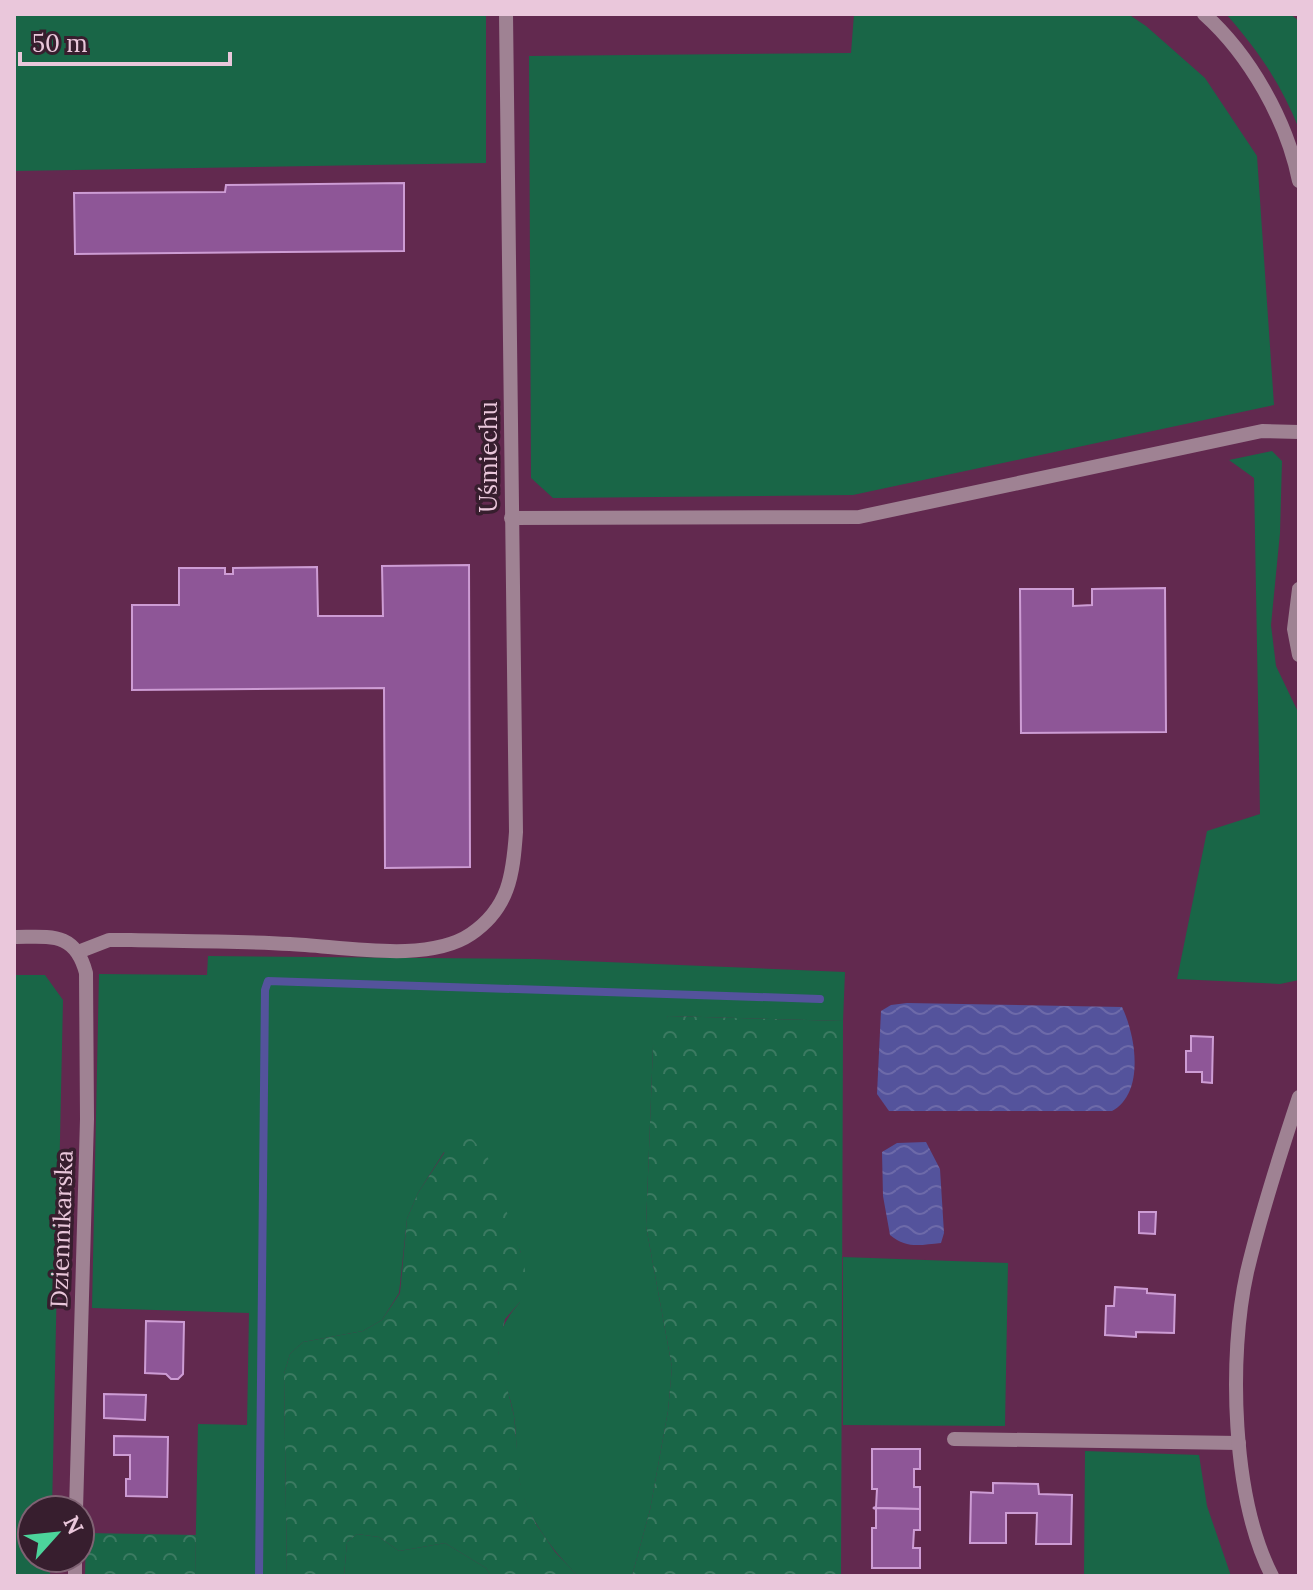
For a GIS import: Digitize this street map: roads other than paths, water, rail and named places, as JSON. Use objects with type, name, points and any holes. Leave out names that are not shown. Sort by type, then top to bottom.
[{"type":"street","name":"Uśmiechu","points":[[78,952],[109,940],[289,943],[392,950],[435,948],[470,935],[505,898],[513,866],[516,832],[506,14]]},
{"type":"street","points":[[1204,14],[1246,64],[1274,109],[1288,136],[1299,181]]},
{"type":"street","points":[[511,518],[859,517],[1248,433],[1299,432]]},
{"type":"street","points":[[1299,589],[1294,629],[1299,655]]},
{"type":"street","points":[[14,937],[61,938],[78,952]]},
{"type":"street","name":"Dziennikarska","points":[[76,1494],[87,1023],[86,973],[78,952]]},
{"type":"street","points":[[1272,1576],[1261,1555],[1244,1493],[1239,1443],[1238,1349],[1247,1274],[1299,1097]]},
{"type":"street","points":[[954,1439],[1239,1443]]},
{"type":"water","points":[[891,1005],[1122,1007],[1134,1048],[1135,1063],[1129,1091],[1122,1103],[1112,1111],[889,1111],[877,1094],[881,1011]]},
{"type":"water","points":[[926,1142],[940,1169],[944,1233],[941,1243],[908,1244],[890,1235],[883,1196],[882,1152],[897,1143]]},
{"type":"waterway","points":[[259,1576],[265,990],[268,981],[820,999]]}]
